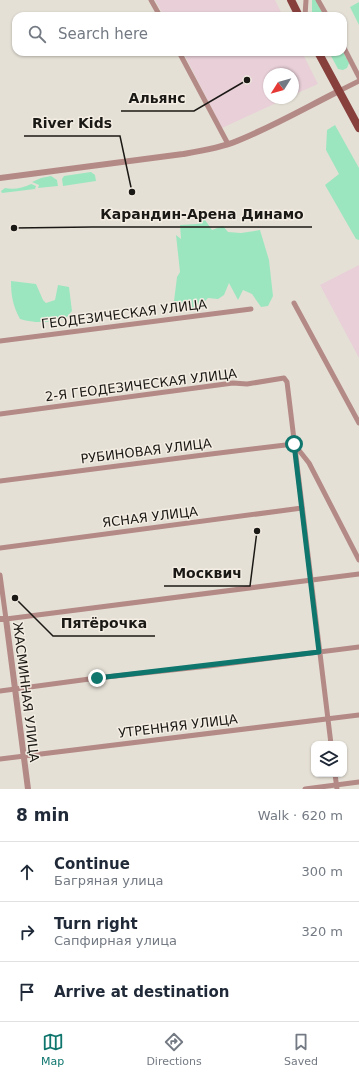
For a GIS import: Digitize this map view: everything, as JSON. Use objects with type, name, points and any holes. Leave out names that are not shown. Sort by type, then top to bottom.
[{"type":"main road","points":[[290,0],[297,12]]},
{"type":"main road","points":[[320,56],[359,128]]},
{"type":"street","points":[[151,0],[158,12]]},
{"type":"street","points":[[305,12],[306,0]]},
{"type":"street","points":[[318,0],[325,12]]},
{"type":"street","points":[[347,54],[359,77]]},
{"type":"street","points":[[181,56],[228,144]]},
{"type":"street","points":[[0,178],[184,154],[228,144],[253,134],[359,81]]},
{"type":"street","points":[[294,303],[359,423]]},
{"type":"street","name":"ГЕОДЕЗИЧЕСКАЯ УЛИЦА","points":[[0,341],[251,309]]},
{"type":"street","name":"2-Я ГЕОДЕЗИЧЕСКАЯ УЛИЦА","points":[[0,414],[234,383],[247,384],[284,378],[287,382],[294,444]]},
{"type":"street","points":[[294,444],[330,741]]},
{"type":"street","points":[[294,444],[309,464],[359,560]]},
{"type":"street","name":"РУБИНОВАЯ УЛИЦА","points":[[0,481],[294,444]]},
{"type":"street","name":"ЯСНАЯ УЛИЦА","points":[[0,548],[302,508]]},
{"type":"street","points":[[3,619],[359,574]]},
{"type":"street","name":"ЖАСМИННАЯ УЛИЦА","points":[[0,575],[3,619],[15,689],[28,789]]},
{"type":"street","points":[[0,691],[359,647]]},
{"type":"street","name":"УТРЕННЯЯ УЛИЦА","points":[[0,759],[359,714]]},
{"type":"street","points":[[335,777],[337,787]]},
{"type":"street","points":[[305,789],[337,787],[359,782]]},
{"type":"shaded area","points":[[155,0],[275,0],[281,12],[162,12]]},
{"type":"shaded area","points":[[185,56],[304,56],[318,84],[299,92],[299,68],[263,68],[263,104],[274,104],[222,128]]},
{"type":"shaded area","points":[[359,265],[359,358],[320,285]]},
{"type":"green space","points":[[312,0],[316,0],[322,12],[312,12]]},
{"type":"green space","points":[[359,2],[359,25],[350,7]]},
{"type":"green space","points":[[331,56],[345,56],[349,63],[347,68],[343,70],[338,69]]},
{"type":"green space","points":[[335,125],[359,168],[359,240],[356,239],[325,185],[339,174],[326,150],[327,130]]},
{"type":"green space","points":[[91,172],[95,175],[96,181],[63,186],[62,179],[64,176]]},
{"type":"green space","points":[[51,176],[57,180],[58,186],[38,188],[39,185],[32,182],[41,178]]},
{"type":"green space","points":[[31,184],[36,186],[35,189],[2,193],[1,191],[5,188],[11,189],[25,187]]},
{"type":"green space","points":[[203,217],[212,230],[223,226],[228,232],[241,233],[260,230],[269,260],[273,296],[268,306],[261,307],[252,294],[243,290],[238,300],[229,283],[224,295],[218,299],[208,298],[197,309],[186,308],[174,301],[177,277],[180,272],[176,235],[181,239],[180,225],[197,224],[202,221]]},
{"type":"green space","points":[[11,281],[36,284],[43,300],[46,303],[55,300],[58,285],[69,287],[72,311],[65,319],[53,321],[37,322],[20,319],[13,301]]},
{"type":"place","name":"Альянс","points":[[247,80]]},
{"type":"place","name":"River Kids","points":[[132,192]]},
{"type":"place","name":"Карандин-Арена Динамо","points":[[14,228]]},
{"type":"place","name":"Москвич","points":[[257,531]]},
{"type":"place","name":"Пятёрочка","points":[[15,598]]},
{"type":"route","points":[[97,678],[319,652],[294,444]]}]
